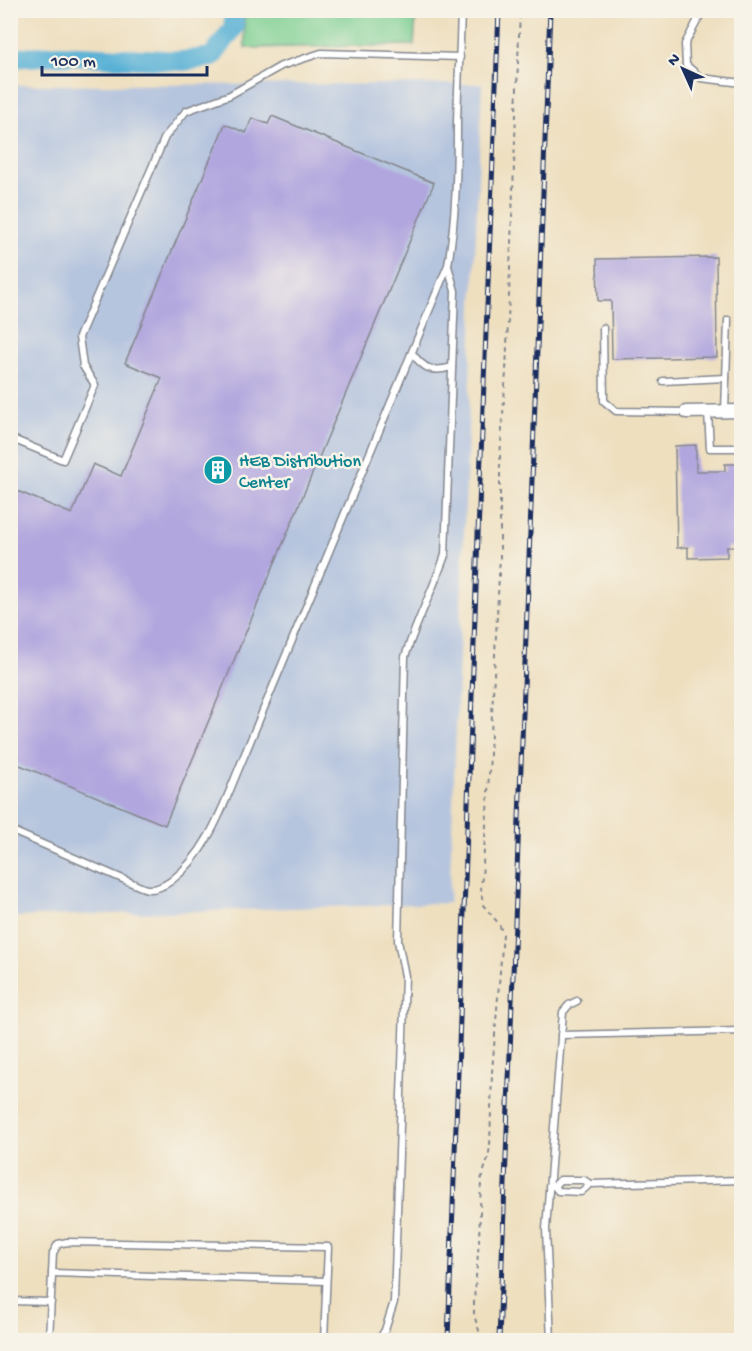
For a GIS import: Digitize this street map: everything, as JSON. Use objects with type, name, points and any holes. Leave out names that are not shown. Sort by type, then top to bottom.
[{"type":"street","points":[[686,412],[741,411]]},
{"type":"lane","points":[[10,830],[150,890],[162,887],[180,874],[202,848],[242,761],[448,265],[453,240],[458,170],[457,121],[462,10]]},
{"type":"lane","points":[[704,10],[685,44],[686,65],[701,78],[741,83]]},
{"type":"lane","points":[[10,438],[63,460],[94,385],[83,366],[79,337],[165,137],[186,111],[230,95],[281,66],[321,53],[460,57]]},
{"type":"lane","points":[[379,1341],[394,1302],[395,1279],[405,976],[398,941],[405,657],[413,631],[445,555],[454,291],[448,265]]},
{"type":"lane","points":[[725,411],[728,320]]},
{"type":"lane","points":[[603,328],[604,401],[616,411],[686,412]]},
{"type":"lane","points":[[412,353],[419,363],[431,370],[452,368]]},
{"type":"lane","points":[[663,381],[726,378]]},
{"type":"lane","points":[[708,411],[710,448],[741,448]]},
{"type":"lane","points":[[550,1341],[546,1229],[552,1186],[562,1012],[577,1001]]},
{"type":"lane","points":[[561,1035],[741,1031]]},
{"type":"lane","points":[[552,1186],[560,1180],[584,1180],[590,1184],[741,1180]]},
{"type":"lane","points":[[552,1186],[558,1191],[581,1192],[590,1184]]},
{"type":"lane","points":[[49,1341],[53,1253],[58,1244],[67,1242],[328,1247],[324,1341]]},
{"type":"lane","points":[[52,1273],[326,1281]]},
{"type":"lane","points":[[10,1301],[51,1302]]},
{"type":"path","points":[[482,1341],[474,1315],[474,1300],[481,1180],[490,1147],[492,1072],[502,934],[499,924],[483,905],[481,889],[487,813],[498,580],[500,457],[506,372],[520,10]]},
{"type":"shaded area","points":[[482,84],[449,903],[11,917],[10,85]]},
{"type":"green space","points":[[244,11],[416,11],[414,45],[245,48]]},
{"type":"building","name":"HEB Distribution Center","points":[[272,116],[434,183],[165,825],[10,761],[10,488],[72,514],[93,464],[121,476],[162,378],[125,363],[225,124],[246,133],[252,118],[268,124]]},
{"type":"building","points":[[716,257],[717,357],[612,359],[611,301],[598,301],[597,259]]},
{"type":"building","points":[[696,445],[696,471],[725,471],[725,464],[742,464],[742,547],[727,547],[727,557],[688,558],[688,547],[677,548],[675,446]]},
{"type":"waterway","points":[[10,58],[59,55],[183,61],[212,57],[234,27],[233,10]]},
{"type":"railway","points":[[448,1340],[499,10]]},
{"type":"railway","points":[[499,1340],[550,10]]},
{"type":"place","name":"HEB Distribution Center","points":[[218,470]]}]
